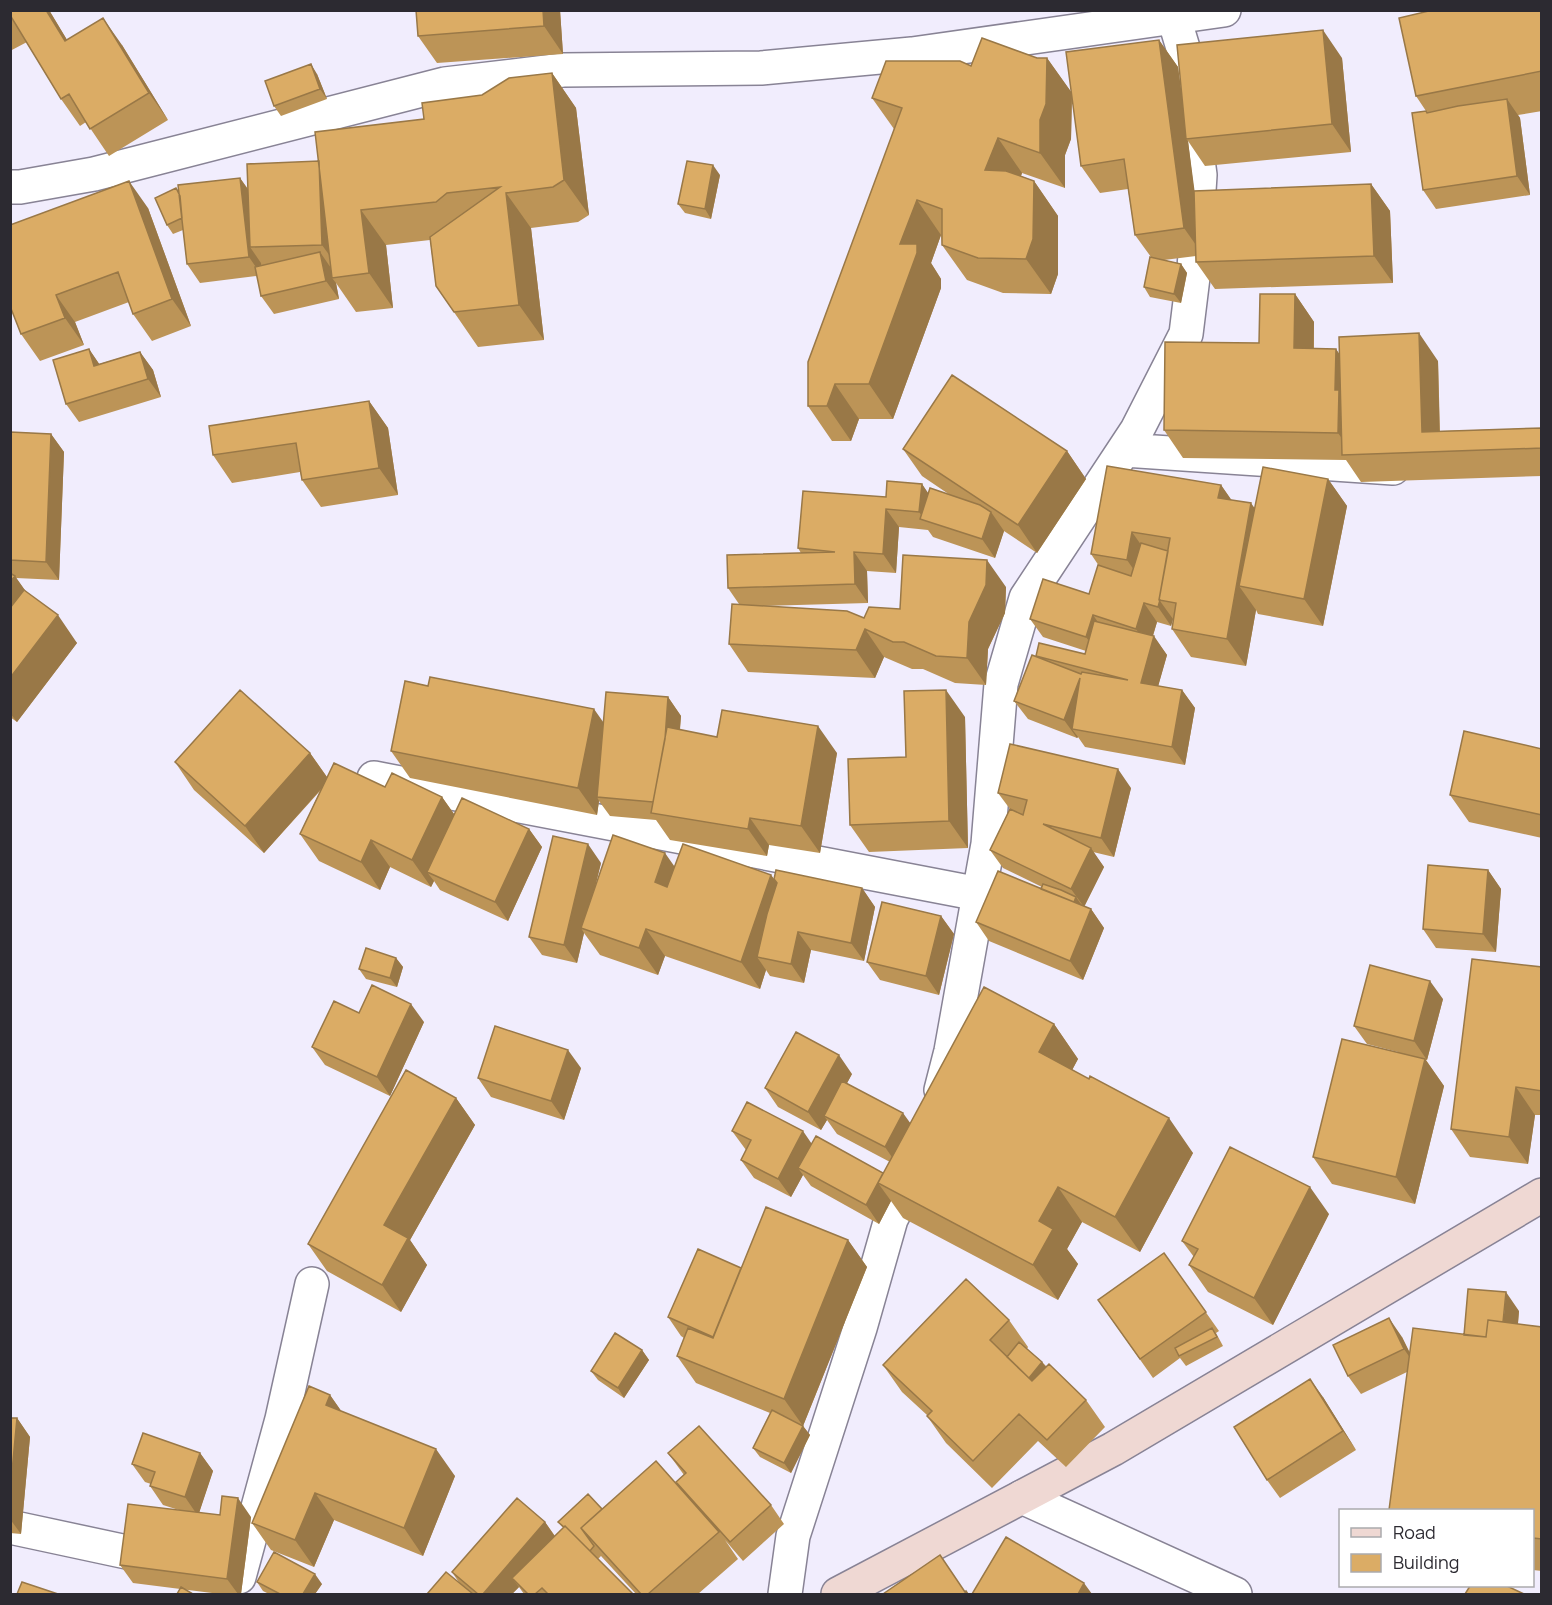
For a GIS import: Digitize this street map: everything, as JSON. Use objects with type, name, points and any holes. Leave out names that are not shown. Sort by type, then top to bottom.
[{"type":"main road","points":[[838,1594],[1113,1449],[1542,1195]]},
{"type":"street","points":[[10,187],[94,174],[445,84],[563,70],[761,68],[923,53],[1224,10]]},
{"type":"street","points":[[785,1594],[793,1536],[860,1328],[891,1220],[925,1153],[951,1051],[988,844],[1001,684],[1026,598],[1137,430],[1186,334],[1194,269],[1200,175],[1183,48],[1174,18]]},
{"type":"street","points":[[1124,450],[1420,470]]},
{"type":"street","points":[[374,778],[979,894]]},
{"type":"street","points":[[10,1527],[228,1576],[282,1419],[312,1284]]},
{"type":"street","points":[[1022,1497],[1235,1594]]},
{"type":"building","points":[[10,10],[46,10],[65,41],[103,18],[149,93],[90,129],[69,94],[61,99],[10,15]]},
{"type":"building","points":[[416,10],[543,10],[544,26],[418,36]]},
{"type":"building","points":[[1433,10],[1542,10],[1542,71],[1416,96],[1399,18]]},
{"type":"building","points":[[1323,30],[1332,124],[1186,139],[1177,45]]},
{"type":"building","points":[[982,38],[1037,58],[1047,58],[1046,104],[1040,120],[1040,153],[998,138],[985,170],[1006,171],[1034,181],[1033,239],[1026,259],[978,258],[942,245],[942,209],[917,200],[900,244],[917,244],[917,253],[869,384],[835,384],[827,406],[808,406],[808,362],[902,108],[872,98],[886,61],[960,61],[971,66]]},
{"type":"building","points":[[1159,40],[1184,228],[1135,235],[1124,159],[1081,166],[1066,52]]},
{"type":"building","points":[[311,64],[320,89],[274,106],[265,81]]},
{"type":"building","points":[[552,73],[564,180],[553,187],[506,193],[519,305],[454,312],[436,286],[430,237],[500,187],[447,193],[436,202],[361,210],[369,273],[332,278],[315,132],[424,119],[422,103],[482,95],[509,78]]},
{"type":"building","points":[[1507,99],[1517,176],[1423,190],[1412,113],[1426,111],[1427,113]]},
{"type":"building","points":[[319,161],[322,245],[250,247],[247,164]]},
{"type":"building","points":[[687,161],[713,165],[705,209],[678,204]]},
{"type":"building","points":[[240,178],[249,257],[187,264],[178,185]]},
{"type":"building","points":[[129,181],[172,299],[133,314],[118,272],[56,295],[65,318],[21,334],[10,306],[10,225]]},
{"type":"building","points":[[1371,184],[1374,256],[1196,262],[1194,191]]},
{"type":"building","points":[[176,188],[180,196],[182,218],[167,225],[155,198]]},
{"type":"building","points":[[320,252],[326,281],[261,296],[255,267]]},
{"type":"building","points":[[1150,257],[1181,264],[1174,294],[1144,287]]},
{"type":"building","points":[[1260,294],[1295,294],[1294,348],[1336,349],[1335,390],[1339,390],[1338,433],[1164,430],[1165,342],[1259,343]]},
{"type":"building","points":[[1419,333],[1422,432],[1542,428],[1542,448],[1342,455],[1339,337]]},
{"type":"building","points":[[89,349],[94,366],[140,352],[148,379],[66,404],[53,360]]},
{"type":"building","points":[[952,375],[1067,451],[1018,525],[903,449]]},
{"type":"building","points":[[369,401],[379,468],[302,480],[296,443],[213,455],[209,426]]},
{"type":"building","points":[[10,432],[51,434],[46,562],[10,560]]},
{"type":"building","points":[[1107,466],[1221,485],[1218,498],[1251,503],[1227,639],[1172,629],[1176,603],[1159,600],[1170,538],[1132,532],[1127,560],[1091,554]]},
{"type":"building","points":[[1263,467],[1328,479],[1304,599],[1239,586]]},
{"type":"building","points":[[887,481],[922,484],[919,512],[886,509],[883,554],[854,552],[855,584],[728,588],[727,555],[835,552],[798,548],[803,491],[886,497]]},
{"type":"building","points":[[930,488],[980,505],[991,512],[982,539],[920,519]]},
{"type":"building","points":[[1141,543],[1168,551],[1158,607],[1144,603],[1136,629],[1093,615],[1086,637],[1030,619],[1043,579],[1089,594],[1098,565],[1131,576]]},
{"type":"building","points":[[903,555],[987,560],[986,585],[969,622],[967,658],[936,656],[904,642],[893,642],[865,629],[856,650],[729,644],[732,604],[847,611],[864,618],[869,607],[900,609]]},
{"type":"building","points":[[24,590],[58,615],[10,678],[10,608]]},
{"type":"building","points":[[1094,621],[1154,636],[1141,683],[1182,690],[1172,747],[1072,729],[1080,678],[1064,720],[1014,701],[1032,655],[1081,674],[1082,672],[1128,680],[1036,656],[1039,643],[1085,654]]},
{"type":"building","points":[[430,677],[594,709],[578,788],[391,751],[405,681],[428,686]]},
{"type":"building","points":[[240,690],[310,753],[245,826],[175,762]]},
{"type":"building","points":[[946,690],[949,821],[850,825],[848,759],[906,757],[904,691]]},
{"type":"building","points":[[606,692],[668,697],[665,739],[653,802],[597,797]]},
{"type":"building","points":[[722,710],[818,726],[801,826],[750,818],[748,829],[651,813],[667,727],[717,737]]},
{"type":"building","points":[[1464,731],[1542,749],[1542,815],[1450,795]]},
{"type":"building","points":[[1010,744],[1118,769],[1101,838],[1043,824],[1091,848],[1071,889],[990,850],[1010,809],[1023,815],[1027,800],[998,793]]},
{"type":"building","points":[[334,763],[385,787],[392,773],[442,797],[412,860],[371,840],[361,862],[300,834]]},
{"type":"building","points":[[462,798],[529,829],[495,902],[427,872]]},
{"type":"building","points":[[613,835],[665,853],[655,882],[667,887],[683,844],[771,875],[741,962],[646,929],[639,948],[581,928]]},
{"type":"building","points":[[553,836],[588,844],[564,945],[529,937]]},
{"type":"building","points":[[1428,865],[1488,870],[1483,934],[1423,929]]},
{"type":"building","points":[[776,870],[862,888],[851,943],[798,932],[791,964],[757,957],[777,883],[774,879]]},
{"type":"building","points":[[998,871],[1091,909],[1070,961],[976,922]]},
{"type":"building","points":[[1043,884],[1076,897],[1074,902],[1041,889]]},
{"type":"building","points":[[882,902],[941,916],[926,976],[867,962]]},
{"type":"building","points":[[366,948],[396,958],[390,978],[359,969]]},
{"type":"building","points":[[1472,959],[1542,967],[1542,1091],[1516,1087],[1509,1137],[1451,1129]]},
{"type":"building","points":[[1370,965],[1430,981],[1414,1041],[1354,1026]]},
{"type":"building","points":[[372,985],[411,1004],[377,1077],[312,1047],[334,1001],[359,1013]]},
{"type":"building","points":[[984,987],[1054,1024],[1039,1052],[1169,1118],[1115,1217],[1058,1187],[1039,1221],[1053,1229],[1033,1265],[878,1183]]},
{"type":"building","points":[[495,1026],[568,1050],[551,1101],[478,1078]]},
{"type":"building","points":[[796,1032],[839,1055],[808,1112],[765,1088]]},
{"type":"building","points":[[1342,1039],[1425,1059],[1396,1177],[1313,1157]]},
{"type":"building","points":[[406,1070],[456,1098],[384,1225],[408,1238],[382,1285],[308,1244]]},
{"type":"building","points":[[842,1081],[903,1113],[885,1147],[824,1116]]},
{"type":"building","points":[[747,1102],[803,1131],[778,1179],[741,1160],[751,1140],[732,1131]]},
{"type":"building","points":[[816,1136],[883,1173],[866,1205],[798,1168]]},
{"type":"building","points":[[1230,1147],[1310,1187],[1254,1298],[1189,1265],[1198,1249],[1182,1241]]},
{"type":"building","points":[[766,1207],[848,1240],[784,1399],[677,1356],[688,1328],[713,1338]]},
{"type":"building","points":[[698,1249],[741,1268],[713,1337],[668,1317]]},
{"type":"building","points":[[1164,1253],[1206,1312],[1140,1359],[1098,1300]]},
{"type":"building","points":[[966,1279],[1009,1320],[990,1340],[1032,1381],[1049,1364],[1086,1400],[1047,1440],[1019,1414],[973,1461],[927,1416],[932,1411],[883,1365]]},
{"type":"building","points":[[1468,1289],[1506,1292],[1503,1322],[1488,1320],[1486,1337],[1464,1335]]},
{"type":"building","points":[[1389,1318],[1404,1349],[1348,1376],[1333,1345]]},
{"type":"building","points":[[1488,1320],[1542,1327],[1542,1539],[1534,1538],[1534,1509],[1389,1509],[1413,1328],[1486,1337]]},
{"type":"building","points":[[1212,1328],[1217,1337],[1179,1356],[1175,1348]]},
{"type":"building","points":[[615,1333],[642,1350],[618,1388],[591,1371]]},
{"type":"building","points":[[1019,1342],[1042,1362],[1029,1378],[1007,1357]]},
{"type":"building","points":[[1310,1379],[1343,1431],[1267,1480],[1234,1427]]},
{"type":"building","points":[[309,1386],[330,1395],[326,1405],[436,1449],[404,1528],[315,1493],[295,1540],[252,1523]]},
{"type":"building","points":[[772,1410],[803,1426],[784,1463],[753,1448]]},
{"type":"building","points":[[10,1418],[17,1418],[10,1493]]},
{"type":"building","points":[[699,1426],[771,1505],[730,1542],[676,1482],[686,1473],[668,1453]]},
{"type":"building","points":[[143,1433],[200,1453],[185,1497],[150,1486],[155,1472],[132,1464]]},
{"type":"building","points":[[656,1461],[719,1532],[648,1594],[641,1594],[581,1528]]},
{"type":"building","points":[[588,1494],[602,1509],[581,1528],[594,1546],[590,1551],[558,1522]]},
{"type":"building","points":[[222,1496],[238,1498],[227,1579],[120,1565],[128,1504],[220,1515]]},
{"type":"building","points":[[517,1498],[545,1522],[483,1594],[478,1594],[452,1572]]},
{"type":"building","points":[[565,1526],[633,1594],[548,1594],[542,1588],[535,1594],[528,1594],[512,1578]]},
{"type":"building","points":[[1006,1537],[1084,1583],[1078,1594],[972,1594]]},
{"type":"building","points":[[274,1552],[315,1574],[303,1594],[280,1594],[257,1582]]},
{"type":"building","points":[[940,1555],[968,1594],[883,1594]]},
{"type":"building","points":[[446,1572],[473,1594],[427,1594]]},
{"type":"building","points":[[22,1582],[58,1594],[17,1594]]},
{"type":"building","points":[[181,1587],[193,1594],[177,1594]]},
{"type":"building","points":[[1469,1587],[1509,1587],[1524,1594],[1465,1594]]}]
